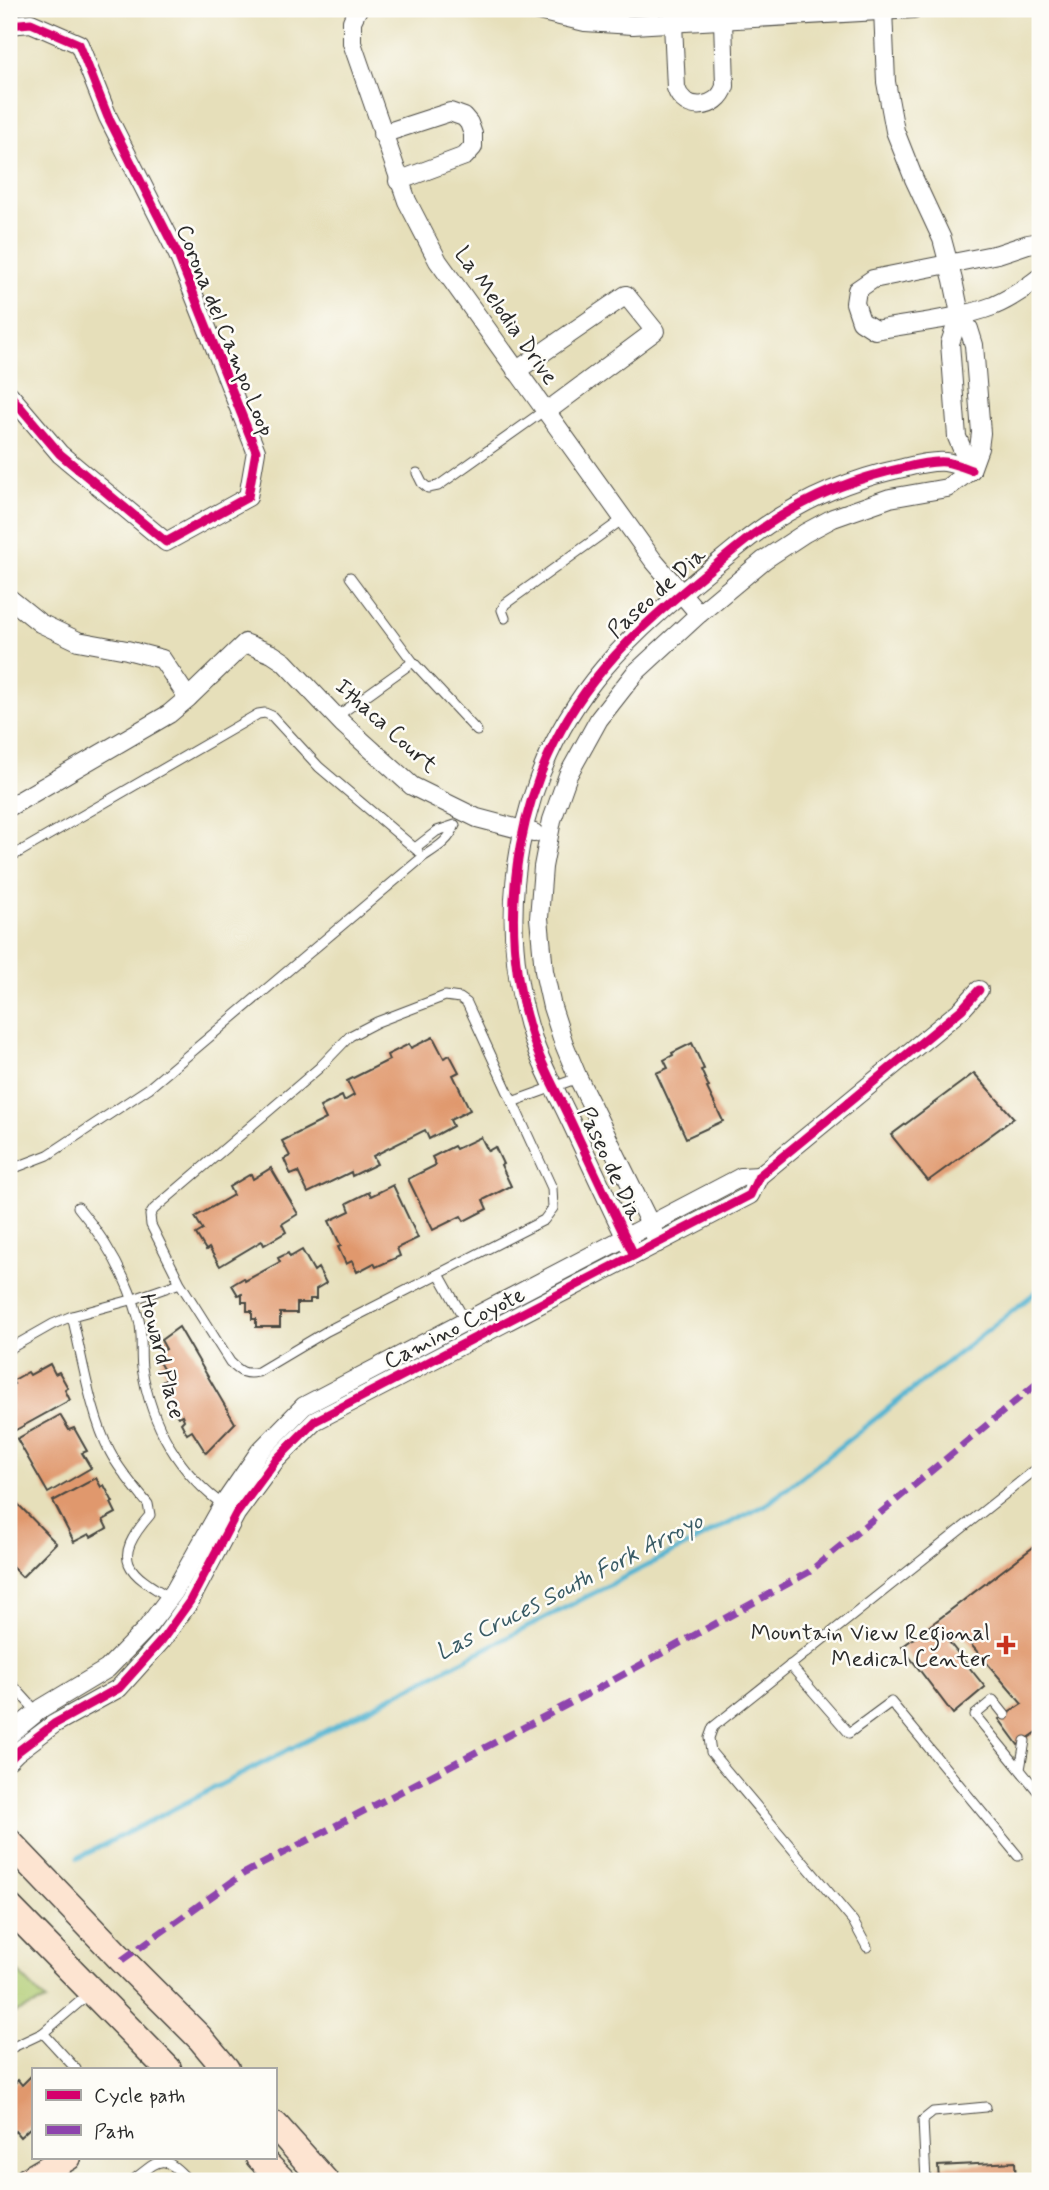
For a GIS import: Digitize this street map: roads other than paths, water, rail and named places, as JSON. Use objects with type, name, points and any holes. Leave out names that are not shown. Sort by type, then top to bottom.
[{"type":"main road","points":[[9,1842],[200,2038],[225,2068]]},
{"type":"main road","points":[[9,1907],[167,2068]]},
{"type":"main road","points":[[276,2126],[325,2181]]},
{"type":"main road","points":[[29,2181],[66,2158]]},
{"type":"main road","points":[[260,2158],[283,2181]]},
{"type":"street","name":"La Melodia Drive","points":[[358,9],[352,21],[352,43],[398,181],[416,222],[438,261],[516,372],[623,519],[699,614]]},
{"type":"street","points":[[530,9],[585,22],[633,25],[914,9]]},
{"type":"street","points":[[883,10],[886,82],[895,131],[937,226],[960,314],[974,345],[981,433],[979,449],[971,470]]},
{"type":"street","points":[[673,23],[678,95],[688,104],[703,106],[716,100],[725,86],[723,20]]},
{"type":"street","name":"Corona del Campo Loop","points":[[9,25],[30,23],[79,44],[108,117],[178,254],[256,451],[248,497],[166,542],[60,454],[9,394]]},
{"type":"street","points":[[382,134],[450,112],[464,117],[473,134],[473,147],[466,156],[398,181]]},
{"type":"street","points":[[1040,242],[867,282],[857,290],[856,309],[861,321],[875,330],[983,309],[1003,301],[1040,278]]},
{"type":"street","points":[[516,372],[626,295],[655,331],[545,411]]},
{"type":"street","name":"Paseo de Dia","points":[[634,1255],[542,1063],[528,1022],[516,958],[516,867],[523,831],[544,766],[576,704],[616,654],[681,594],[759,530],[784,513],[863,478],[944,462],[971,470]]},
{"type":"street","name":"Paseo de Dia","points":[[658,1243],[578,1078],[557,1027],[547,989],[540,901],[548,836],[568,775],[603,713],[635,673],[699,614],[764,560],[833,518],[875,502],[947,488],[971,470]]},
{"type":"street","points":[[9,598],[40,623],[78,641],[162,659],[188,698],[169,714],[9,807]]},
{"type":"street","name":"Ithaca Court","points":[[188,698],[245,643],[284,662],[336,716],[412,786],[460,818],[477,818],[548,836]]},
{"type":"street","name":"Camino Coyote","points":[[9,1735],[37,1712],[107,1669],[146,1629],[229,1509],[315,1421],[750,1195],[759,1176],[962,1009],[979,990]]},
{"type":"street","name":"Camino Coyote","points":[[9,1760],[54,1724],[119,1688],[162,1640],[186,1607],[229,1509],[260,1451],[304,1406],[741,1177],[759,1176]]},
{"type":"lane","points":[[417,472],[422,483],[428,488],[438,486],[545,411]]},
{"type":"lane","points":[[505,618],[502,610],[505,604],[623,519]]},
{"type":"lane","points":[[350,577],[414,662],[477,731]]},
{"type":"lane","points":[[336,716],[414,662]]},
{"type":"lane","points":[[9,858],[258,714],[265,713],[272,716],[319,767],[424,856]]},
{"type":"lane","points":[[415,848],[436,831],[460,818]]},
{"type":"lane","points":[[9,1170],[48,1155],[149,1088],[424,856],[445,843],[460,818]]},
{"type":"lane","points":[[445,996],[460,998],[467,1003],[512,1102],[552,1188],[553,1208],[544,1220],[327,1331],[258,1373],[247,1374],[239,1371],[230,1362],[180,1283],[151,1225],[150,1215],[154,1209],[319,1068],[350,1036],[445,996]]},
{"type":"lane","points":[[512,1102],[578,1078]]},
{"type":"lane","name":"Howard Place","points":[[78,1207],[111,1252],[139,1321],[142,1367],[149,1402],[159,1428],[176,1459],[192,1479],[229,1509]]},
{"type":"lane","points":[[439,1273],[474,1339]]},
{"type":"lane","points":[[9,1349],[72,1316],[180,1283]]},
{"type":"lane","points":[[72,1316],[96,1417],[108,1450],[150,1509],[150,1515],[128,1545],[128,1565],[143,1581],[186,1607]]},
{"type":"lane","points":[[867,1947],[853,1921],[711,1752],[709,1738],[713,1727],[1040,1466]]},
{"type":"lane","points":[[790,1665],[849,1732],[891,1702],[1018,1856]]},
{"type":"lane","points":[[9,1681],[37,1712]]},
{"type":"lane","points":[[1005,1715],[993,1700],[975,1714],[1040,1794]]},
{"type":"lane","points":[[1020,1769],[1025,1741]]},
{"type":"lane","points":[[9,2049],[43,2033],[92,1991]]},
{"type":"lane","points":[[43,2033],[75,2068]]},
{"type":"lane","points":[[926,2181],[923,2119],[933,2112],[986,2107]]},
{"type":"lane","points":[[132,2181],[154,2163],[161,2161],[172,2164],[189,2181]]},
{"type":"waterway","name":"Las Cruces South Fork Arroyo","points":[[78,1858],[767,1504],[1040,1289]]},
{"type":"place","name":"Mountain View Regional Medical Center","points":[[1006,1645]]}]
